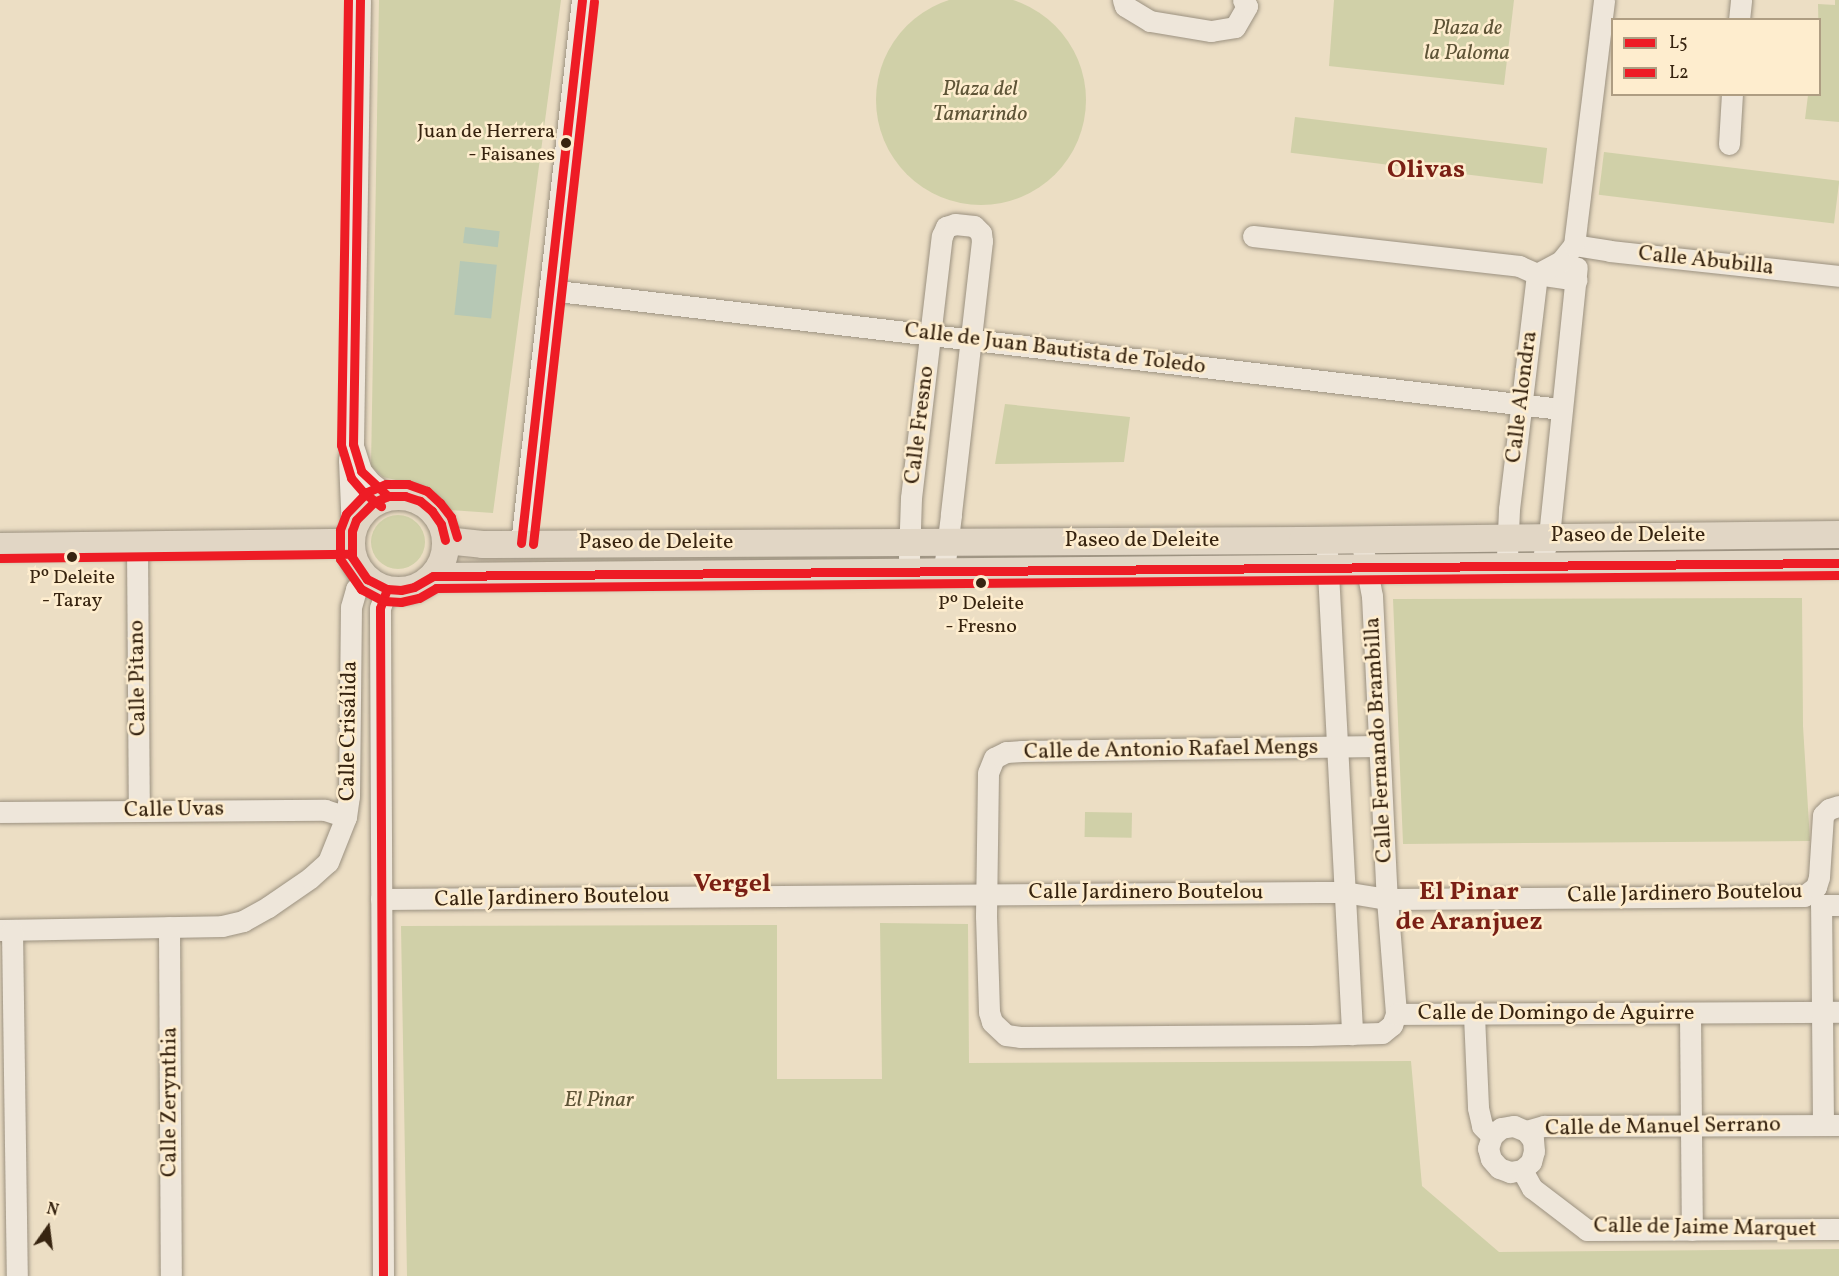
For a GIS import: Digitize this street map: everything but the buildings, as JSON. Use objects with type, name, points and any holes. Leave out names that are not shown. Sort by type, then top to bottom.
[{"type":"main road","points":[[388,496],[405,496],[420,501],[432,511],[441,524],[445,540],[443,556],[433,576],[414,587],[377,584],[352,557],[351,536],[364,510],[388,496]]},
{"type":"main road","name":"Paseo de Deleite","points":[[445,540],[482,544],[1326,540],[1839,534]]},
{"type":"main road","points":[[0,546],[137,545],[351,536]]},
{"type":"main road","name":"Paseo de Deleite","points":[[433,576],[1839,563]]},
{"type":"street","points":[[351,536],[349,460],[353,444],[360,0]]},
{"type":"street","points":[[520,543],[582,0]]},
{"type":"street","points":[[1123,0],[1125,6],[1150,21],[1211,31],[1235,27],[1247,6],[1243,0]]},
{"type":"street","name":"Calle Alondra","points":[[1538,566],[1550,536],[1561,409],[1577,280],[1578,256],[1574,244],[1604,0]]},
{"type":"street","points":[[1739,18],[1741,0]]},
{"type":"street","points":[[1729,144],[1732,96]]},
{"type":"street","name":"Calle Fresno","points":[[914,572],[909,562],[911,498],[942,236],[946,227],[955,224],[974,226],[981,232],[982,241],[945,562],[940,571]]},
{"type":"street","points":[[1253,236],[1519,266],[1537,274],[1577,280]]},
{"type":"street","points":[[1537,274],[1562,261],[1574,244]]},
{"type":"street","name":"Calle Abubilla","points":[[1574,244],[1610,251],[1839,276]]},
{"type":"street","name":"Calle Alondra","points":[[1510,567],[1507,557],[1507,537],[1537,274]]},
{"type":"street","name":"Calle de Juan Bautista de Toledo","points":[[549,290],[1561,409]]},
{"type":"street","points":[[353,444],[362,471],[371,483],[388,496]]},
{"type":"street","name":"Calle Fernando Brambilla","points":[[1358,539],[1364,549],[1372,596],[1387,899],[1396,1014]]},
{"type":"street","name":"Calle Fernando Brambilla","points":[[1326,540],[1352,1034]]},
{"type":"street","name":"Calle Pitano","points":[[137,545],[139,810]]},
{"type":"street","points":[[377,584],[380,608],[383,1276]]},
{"type":"street","name":"Calle Crisálida","points":[[6,930],[222,926],[243,921],[268,907],[310,878],[328,862],[346,817],[349,796],[351,607],[356,589],[377,584]]},
{"type":"street","name":"Calle de Antonio Rafael Mengs","points":[[997,1028],[989,1012],[986,894],[988,773],[994,758],[1006,752],[1379,746]]},
{"type":"street","name":"Calle Jardinero Boutelou","points":[[381,899],[1344,892],[1387,899],[1804,896],[1824,901],[1819,878],[1823,814],[1839,806]]},
{"type":"street","name":"Calle Uvas","points":[[0,813],[325,810],[346,817]]},
{"type":"street","points":[[1824,901],[1830,1012],[1831,1125]]},
{"type":"street","name":"Calle Zerynthia","points":[[169,927],[171,1276]]},
{"type":"street","points":[[6,930],[17,1276]]},
{"type":"street","name":"Calle de Domingo de Aguirre","points":[[997,1028],[1006,1035],[1020,1037],[1352,1034],[1382,1033],[1392,1025],[1396,1014],[1830,1012]]},
{"type":"street","points":[[1689,1014],[1692,1230]]},
{"type":"street","points":[[1474,1015],[1478,1108],[1482,1126],[1492,1136],[1488,1148],[1491,1159],[1499,1168],[1510,1172],[1522,1170],[1531,1162],[1534,1151],[1533,1140],[1526,1131]]},
{"type":"street","name":"Calle de Manuel Serrano","points":[[1492,1136],[1502,1128],[1514,1126],[1526,1131],[1544,1126],[1831,1125]]},
{"type":"street","name":"Calle de Jaime Marquet","points":[[1522,1170],[1532,1188],[1587,1230],[1839,1229]]},
{"type":"green space","name":"Plaza del Tamarindo","points":[[954,-1],[1008,-1],[1039,13],[1055,26],[1068,42],[1078,60],[1085,90],[1084,120],[1078,140],[1068,158],[1055,174],[1039,187],[1021,197],[1001,203],[981,205],[961,203],[941,197],[923,187],[907,174],[894,158],[884,140],[878,120],[876,100],[878,80],[884,60],[900,34],[923,13]]},
{"type":"green space","points":[[379,0],[561,0],[493,513],[450,510],[428,491],[417,485],[383,477],[371,466]]},
{"type":"green space","name":"Plaza de la Paloma","points":[[1334,0],[1514,0],[1504,85],[1329,66]]},
{"type":"green space","points":[[1835,0],[1839,0],[1839,122],[1805,119],[1808,96],[1821,96],[1821,18],[1818,18],[1818,4],[1835,5]]},
{"type":"green space","points":[[1295,117],[1547,148],[1543,184],[1291,153]]},
{"type":"green space","points":[[1604,152],[1839,181],[1834,224],[1599,195]]},
{"type":"green space","points":[[1005,404],[1130,417],[1124,462],[995,464]]},
{"type":"green space","points":[[393,515],[403,515],[413,519],[421,527],[425,542],[421,557],[413,565],[403,569],[393,569],[383,565],[375,557],[371,547],[371,537],[375,527],[383,519]]},
{"type":"green space","points":[[1802,598],[1803,726],[1810,841],[1403,844],[1393,599]]},
{"type":"green space","points":[[1085,812],[1132,813],[1132,838],[1085,837]]},
{"type":"green space","name":"El Pinar","points":[[880,923],[968,924],[969,1063],[1411,1061],[1422,1186],[1499,1252],[1839,1249],[1839,1276],[407,1276],[401,926],[777,925],[777,1079],[882,1079]]},
{"type":"shaded area","points":[[465,227],[500,231],[498,247],[463,243]]},
{"type":"shaded area","points":[[460,261],[497,265],[491,319],[454,315]]},
{"type":"transit line","name":"L2","points":[[348,0],[341,445],[351,478],[363,492],[381,506]]},
{"type":"transit line","name":"L5","points":[[360,0],[353,444],[361,471],[388,496]]},
{"type":"transit line","name":"L5","points":[[521,543],[582,0]]},
{"type":"transit line","name":"L2","points":[[533,544],[594,1]]},
{"type":"transit line","name":"L2","points":[[457,537],[451,517],[427,491],[408,484],[386,484],[367,492],[346,514],[340,530],[340,559],[361,589],[384,601],[401,602],[419,598],[436,588],[1839,575]]},
{"type":"transit line","name":"L5","points":[[445,540],[441,524],[432,511],[420,501],[405,496],[388,496],[374,502],[356,520],[352,531],[352,557],[367,579],[387,589],[401,590],[414,587],[433,576],[1839,563]]},
{"type":"transit line","name":"L2","points":[[0,558],[351,554]]},
{"type":"transit line","name":"L5","points":[[383,1276],[380,608],[387,589]]},
{"type":"place","name":"Juan de Herrera - Faisanes","points":[[566,143]]},
{"type":"place","name":"Pº Deleite - Taray","points":[[72,557]]},
{"type":"place","name":"Pº Deleite - Fresno","points":[[981,583]]},
{"type":"district","name":"Olivas","points":[[1426,171]]},
{"type":"district","name":"Vergel","points":[[732,885]]},
{"type":"district","name":"El Pinar de Aranjuez","points":[[1469,908]]}]
